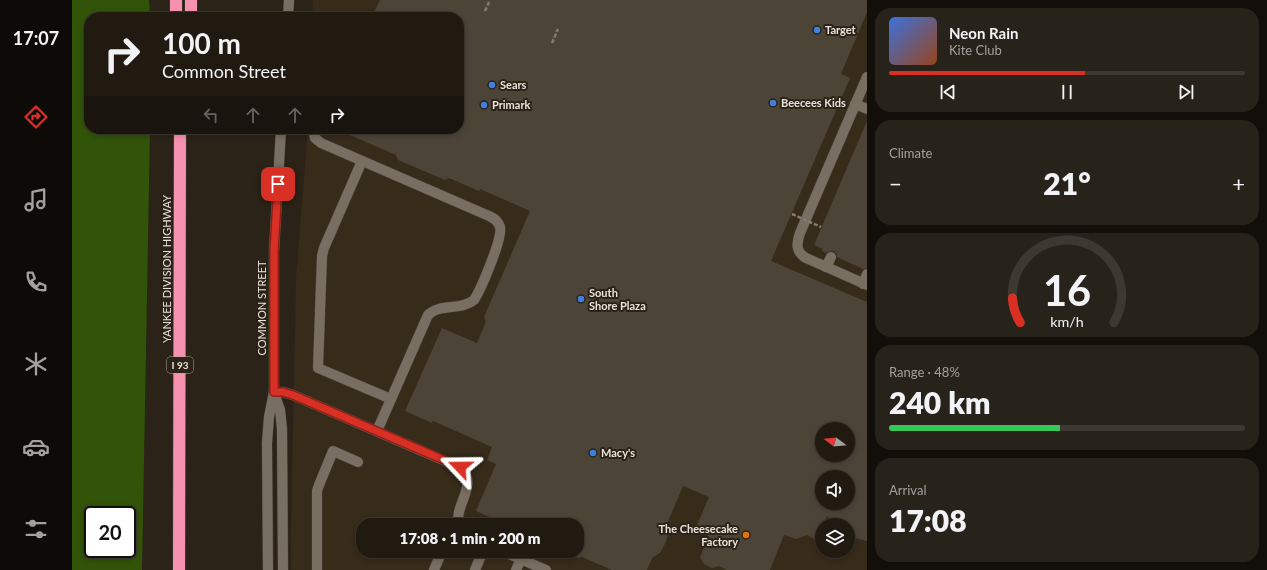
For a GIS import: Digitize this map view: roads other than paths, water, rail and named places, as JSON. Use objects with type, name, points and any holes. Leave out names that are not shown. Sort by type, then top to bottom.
[{"type":"highway","points":[[176,0],[176,12]]},
{"type":"highway","points":[[191,0],[191,12]]},
{"type":"highway","name":"I 93","points":[[180,134],[181,161]]},
{"type":"highway","points":[[181,161],[184,134]]},
{"type":"highway","name":"YANKEE DIVISION HIGHWAY","points":[[179,570],[181,161]]},
{"type":"street","points":[[288,12],[289,0]]},
{"type":"street","points":[[867,78],[798,241],[797,248],[803,256],[826,268],[865,284],[867,274]]},
{"type":"street","points":[[855,104],[867,109]]},
{"type":"street","name":"COMMON STREET","points":[[268,570],[268,436],[269,417],[274,392],[274,251],[281,134]]},
{"type":"street","points":[[314,134],[315,138],[321,143],[489,216],[498,223],[500,230],[497,246],[474,300],[466,305],[436,310],[428,315],[377,431]]},
{"type":"street","points":[[362,161],[324,248],[322,256],[318,368],[391,399]]},
{"type":"street","points":[[826,268],[830,257]]},
{"type":"street","points":[[274,392],[283,392],[293,395],[462,469],[468,477],[468,484],[457,518]]},
{"type":"street","name":"COMMON STREET","points":[[274,392],[280,410],[281,419],[283,570]]},
{"type":"street","points":[[317,570],[316,535],[318,486],[333,451],[358,462]]},
{"type":"street","points":[[434,570],[439,558]]},
{"type":"street","points":[[475,570],[480,558]]},
{"type":"street","points":[[516,570],[521,559],[546,570]]},
{"type":"place","name":"Target","points":[[817,30]]},
{"type":"place","name":"Sears","points":[[492,85]]},
{"type":"place","name":"Beecees Kids","points":[[773,103]]},
{"type":"place","name":"Primark","points":[[484,105]]},
{"type":"place","name":"South Shore Plaza","points":[[581,299]]},
{"type":"place","name":"Macy's","points":[[593,453]]},
{"type":"place","name":"The Cheesecake Factory","points":[[746,535]]}]
